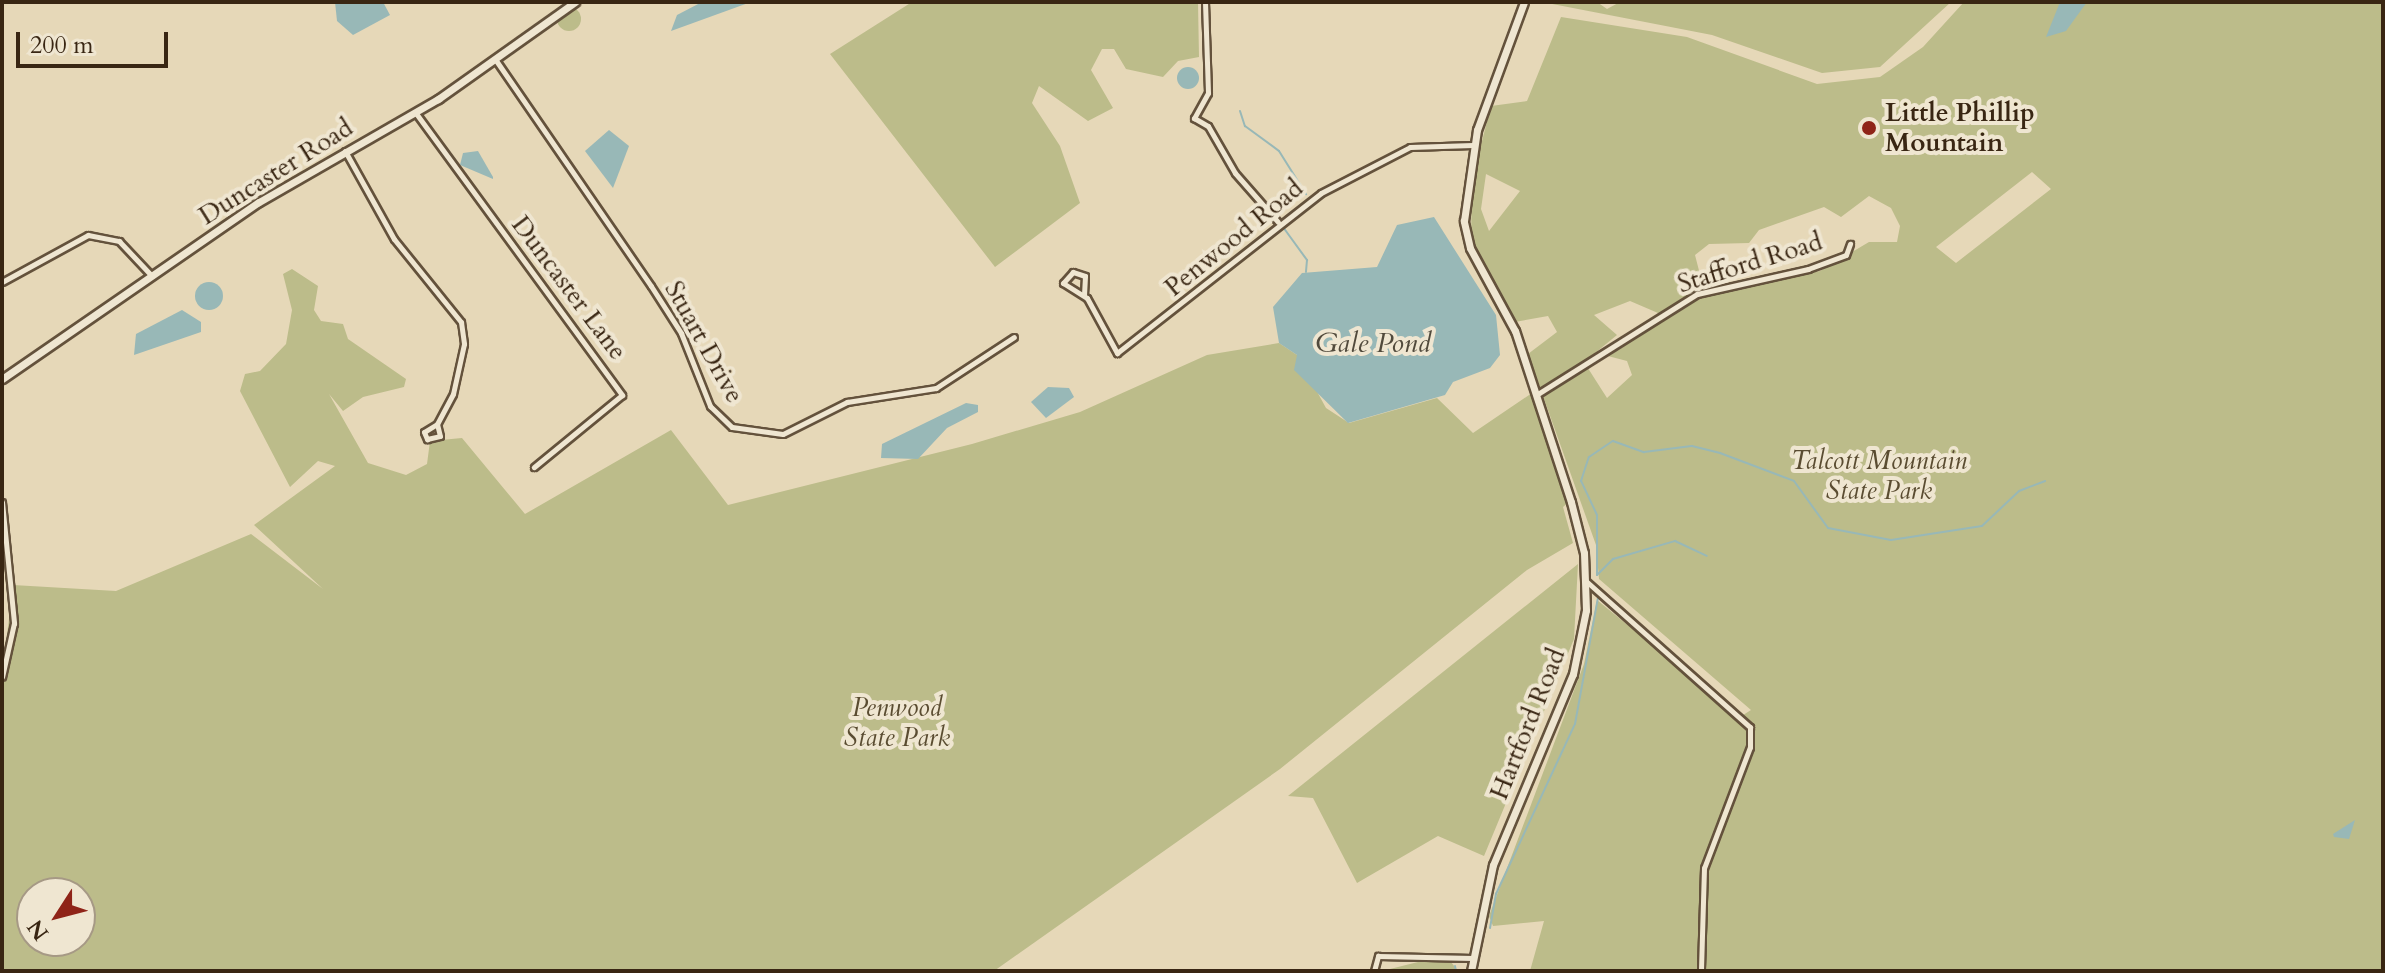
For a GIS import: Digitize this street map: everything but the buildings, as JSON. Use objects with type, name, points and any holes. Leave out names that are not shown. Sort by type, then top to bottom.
[{"type":"main road","name":"Duncaster Road","points":[[2,379],[344,150],[415,111],[495,59],[575,2]]},
{"type":"main road","name":"Hartford Road","points":[[1471,971],[1503,835],[1573,674],[1586,581],[1578,527],[1522,352],[1466,235],[1473,145],[1524,2]]},
{"type":"street","points":[[1205,2],[1208,93],[1194,118],[1208,126],[1235,173],[1278,222]]},
{"type":"street","name":"Stuart Drive","points":[[495,59],[651,286],[681,333],[710,406],[732,427],[783,434],[847,402],[936,388],[1014,337]]},
{"type":"street","name":"Duncaster Lane","points":[[415,111],[622,395],[534,467]]},
{"type":"street","name":"Penwood Road","points":[[1084,295],[1117,353],[1278,222],[1410,147],[1473,145]]},
{"type":"street","points":[[344,150],[394,239],[461,322],[462,357],[437,424]]},
{"type":"street","points":[[2,282],[88,235],[119,241],[152,276]]},
{"type":"street","name":"Stafford Road","points":[[1535,396],[1697,294],[1808,269],[1846,255],[1850,244]]},
{"type":"street","points":[[1073,272],[1085,276],[1084,295],[1063,283],[1073,272]]},
{"type":"street","points":[[2,502],[14,623],[2,677]]},
{"type":"street","points":[[1586,581],[1750,727],[1750,747],[1704,868],[1701,971]]},
{"type":"street","points":[[1374,971],[1378,956],[1473,958]]},
{"type":"green space","points":[[912,2],[1198,2],[1199,57],[1178,61],[1163,77],[1126,69],[1114,49],[1102,49],[1091,70],[1113,108],[1088,121],[1039,86],[1032,103],[1060,146],[1080,203],[995,267],[830,54]]},
{"type":"green space","points":[[1542,2],[1597,2],[1607,9],[1620,2],[1951,2],[1880,67],[1822,73],[1712,35]]},
{"type":"green space","name":"Talcott Mountain State Park","points":[[1964,2],[2383,2],[2383,971],[1530,971],[1544,921],[1493,926],[1489,916],[1584,664],[1597,600],[1740,717],[1751,710],[1599,579],[1596,545],[1528,354],[1557,332],[1548,316],[1515,322],[1471,239],[1472,180],[1491,106],[1527,101],[1561,17],[1687,37],[1817,84],[1880,77],[1923,47]],"holes":[[[2032,172],[2051,189],[1956,263],[1936,247]],[[1486,174],[1520,191],[1489,231],[1481,209]],[[1869,196],[1891,208],[1900,226],[1897,242],[1869,242],[1820,271],[1705,294],[1695,255],[1709,244],[1749,243],[1759,230],[1824,207],[1841,217]],[[1630,301],[1665,316],[1604,355],[1627,361],[1632,375],[1607,398],[1584,362],[1617,335],[1594,315]]]},
{"type":"green space","points":[[569,7],[578,10],[581,19],[578,28],[569,31],[560,28],[557,19],[560,10]]},
{"type":"green space","name":"Penwood State Park","points":[[292,269],[318,286],[314,310],[321,321],[343,324],[348,339],[406,379],[404,387],[363,397],[343,411],[329,394],[368,463],[406,475],[427,464],[430,441],[462,438],[525,514],[671,430],[728,505],[972,444],[1080,412],[1207,355],[1279,343],[1297,355],[1326,408],[1349,423],[1437,398],[1473,433],[1532,393],[1570,501],[1563,507],[1573,543],[1527,570],[1280,769],[994,971],[2,971],[2,677],[13,585],[116,591],[251,534],[323,589],[254,525],[335,466],[318,461],[290,487],[240,391],[245,374],[260,371],[286,344],[292,310],[283,274]]},
{"type":"green space","points":[[1578,564],[1574,639],[1484,856],[1438,836],[1357,883],[1313,798],[1288,796]]},
{"type":"green space","points":[[1422,961],[1451,962],[1458,971],[1382,971]]},
{"type":"water","points":[[335,2],[383,2],[390,15],[353,35],[337,21]]},
{"type":"water","points":[[702,2],[751,2],[671,31],[677,15]]},
{"type":"water","points":[[2060,2],[2087,2],[2066,31],[2046,37]]},
{"type":"water","points":[[1188,67],[1199,78],[1188,89],[1177,78]]},
{"type":"water","points":[[609,130],[629,146],[613,188],[585,151]]},
{"type":"water","points":[[478,151],[493,179],[460,165],[463,153]]},
{"type":"water","name":"Gale Pond","points":[[1434,217],[1496,315],[1500,355],[1490,368],[1453,382],[1445,395],[1348,423],[1294,370],[1297,355],[1279,343],[1273,307],[1302,273],[1377,267],[1397,225]]},
{"type":"water","points":[[209,282],[219,286],[223,296],[219,306],[209,310],[199,306],[195,296],[199,286]]},
{"type":"water","points":[[182,310],[201,322],[201,332],[134,355],[136,334]]},
{"type":"water","points":[[1048,387],[1069,388],[1074,397],[1046,418],[1031,402]]},
{"type":"water","points":[[966,403],[978,405],[978,412],[947,428],[918,459],[881,458],[882,444]]},
{"type":"water","points":[[2355,820],[2349,839],[2334,837],[2333,834]]},
{"type":"waterway","points":[[1240,111],[1245,126],[1279,151],[1306,194]]},
{"type":"waterway","points":[[1283,227],[1307,260],[1306,272]]},
{"type":"waterway","points":[[1597,575],[1597,515],[1581,481],[1589,457],[1613,441],[1644,452],[1692,446],[1720,453],[1794,481],[1828,528],[1891,540],[1982,526],[2019,491],[2045,481]]},
{"type":"waterway","points":[[1597,575],[1613,559],[1675,541],[1707,556]]},
{"type":"waterway","points":[[1490,928],[1496,894],[1575,724],[1598,598]]},
{"type":"waterway","points":[[1455,966],[1456,971]]},
{"type":"place","name":"Little Phillip Mountain","points":[[1869,128]]}]
